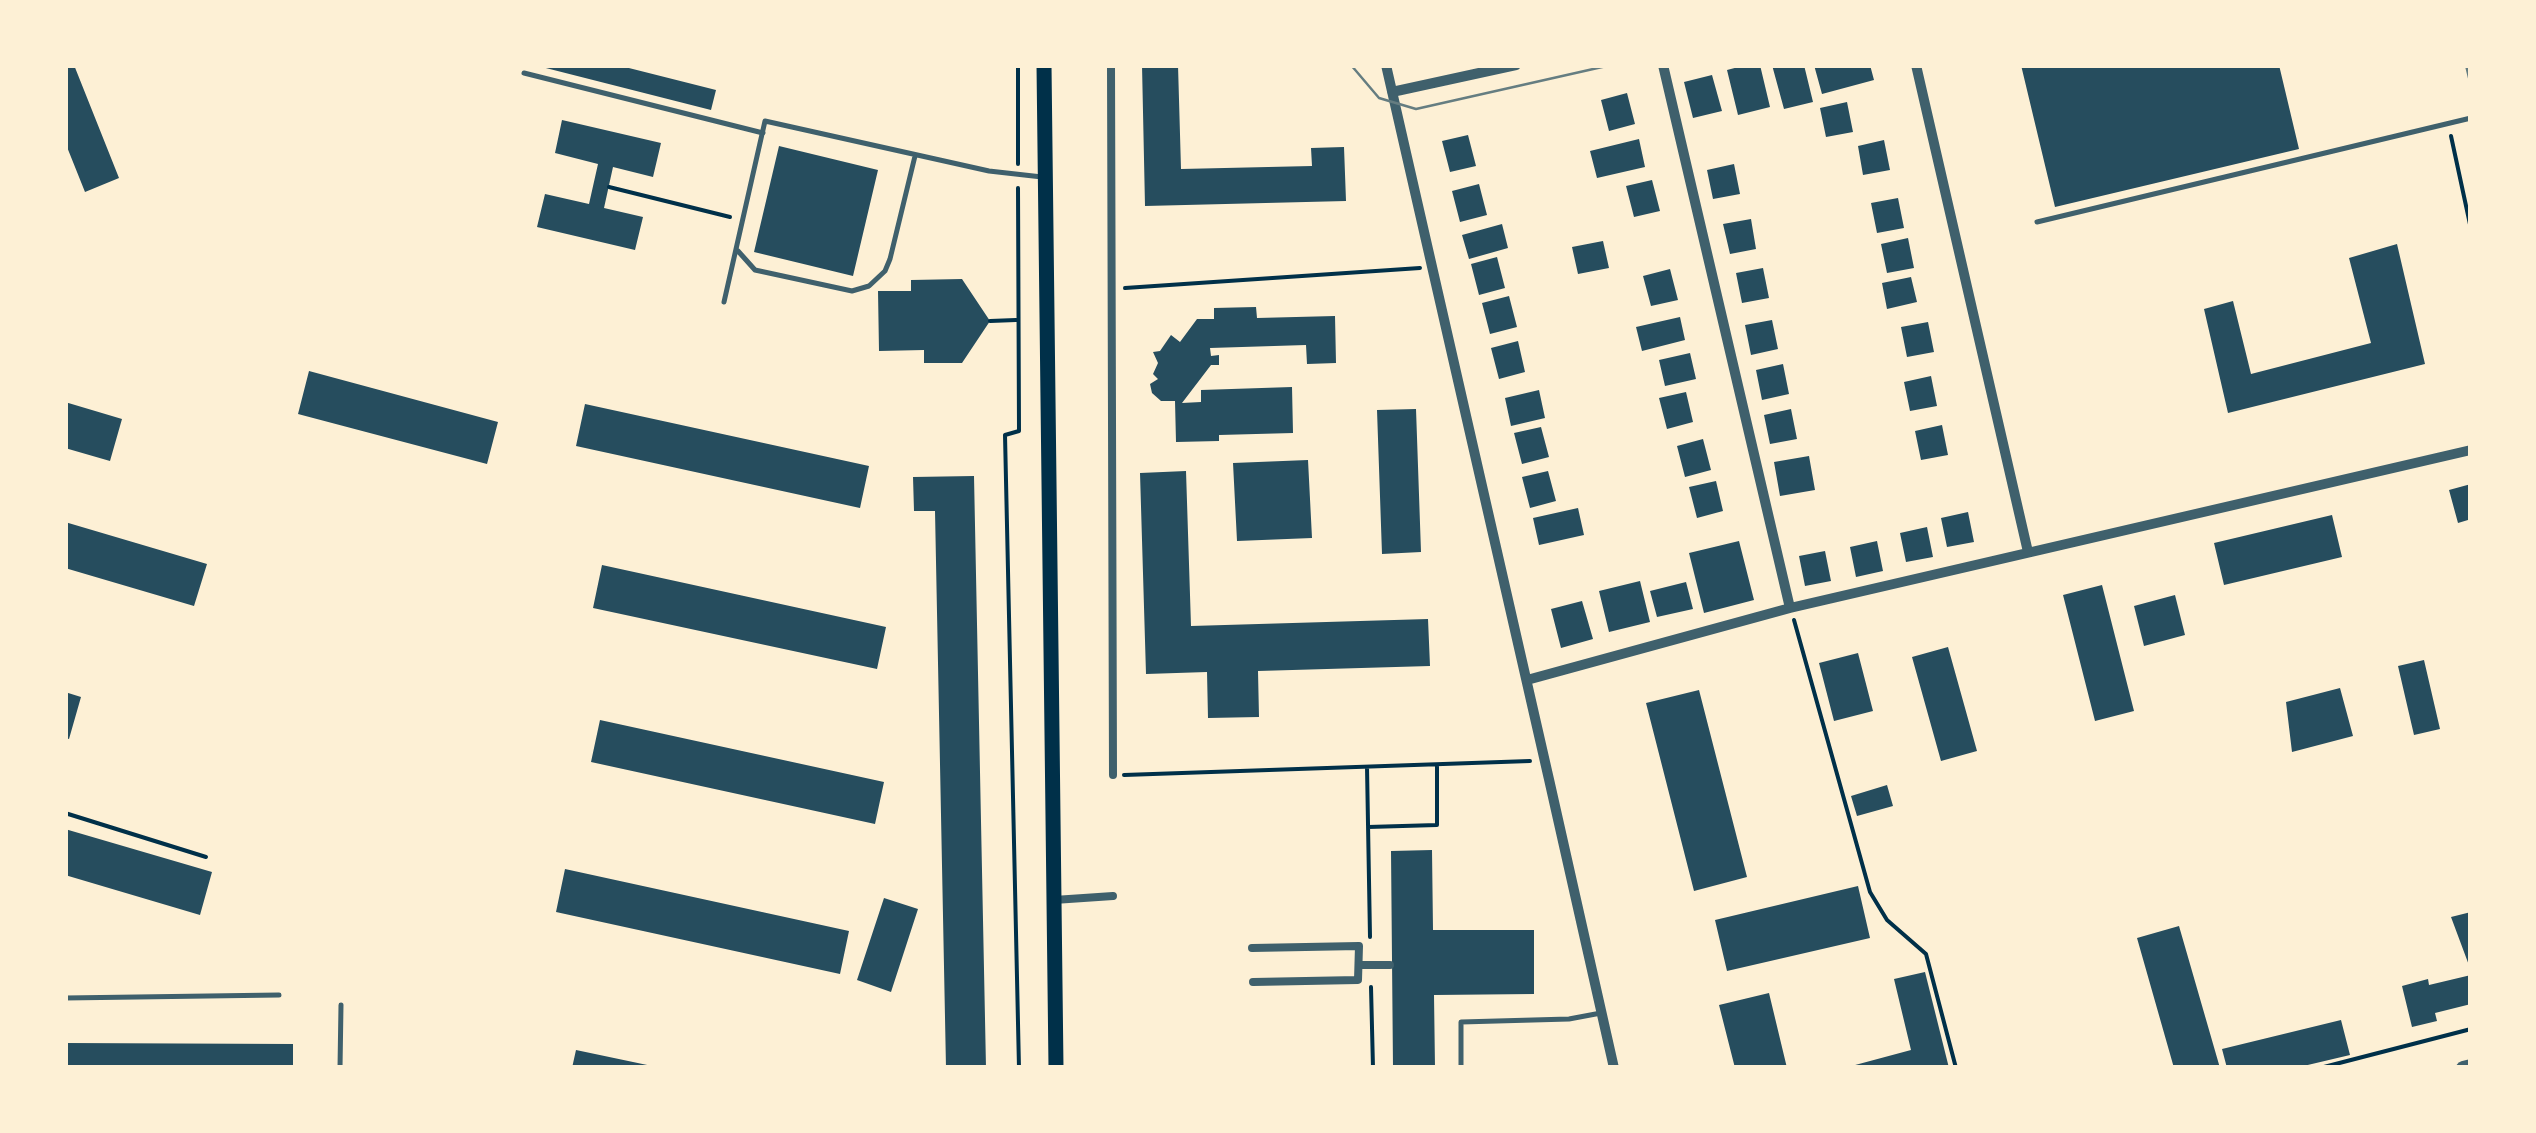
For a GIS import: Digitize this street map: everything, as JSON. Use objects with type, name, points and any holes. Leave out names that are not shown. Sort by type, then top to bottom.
[{"type":"main road","points":[[1044,65],[1056,1068]]},
{"type":"street","points":[[1111,65],[1114,775]]},
{"type":"street","points":[[1386,65],[1614,1068]]},
{"type":"street","points":[[1392,92],[1516,65]]},
{"type":"street","points":[[1663,65],[1790,608]]},
{"type":"street","points":[[1916,65],[2028,552]]},
{"type":"street","points":[[1526,680],[1790,608],[2471,450]]},
{"type":"street","points":[[1054,900],[1113,896]]},
{"type":"street","points":[[1252,948],[1359,946],[1358,980],[1252,982]]},
{"type":"street","points":[[1359,965],[1390,965]]},
{"type":"street","points":[[2463,1068],[2471,1066]]},
{"type":"lane","points":[[524,73],[763,133]]},
{"type":"lane","points":[[2037,222],[2471,118]]},
{"type":"lane","points":[[724,302],[766,121],[916,155],[1045,177]]},
{"type":"lane","points":[[736,248],[755,270],[836,290],[870,286],[890,259],[916,155]]},
{"type":"lane","points":[[65,998],[279,995]]},
{"type":"lane","points":[[340,1068],[341,1005]]},
{"type":"lane","points":[[1461,1068],[1461,1022],[1569,1019],[1602,1013]]},
{"type":"path","points":[[1018,65],[1019,430],[1005,435],[1019,1068]]},
{"type":"path","points":[[2448,124],[2471,229]]},
{"type":"path","points":[[609,187],[742,220]]},
{"type":"path","points":[[1112,289],[1434,267]]},
{"type":"path","points":[[990,321],[1017,320]]},
{"type":"path","points":[[1790,608],[1870,892],[1887,920],[1926,954],[1956,1068]]},
{"type":"path","points":[[1114,775],[1544,758]]},
{"type":"path","points":[[1368,827],[1437,825],[1437,765]]},
{"type":"path","points":[[1367,767],[1372,1068]]},
{"type":"path","points":[[65,813],[206,857]]},
{"type":"path","points":[[2320,1068],[2471,1029]]},
{"type":"building","points":[[65,65],[74,65],[119,178],[85,192],[65,142]]},
{"type":"building","points":[[534,65],[617,65],[716,90],[711,110]]},
{"type":"building","points":[[1142,65],[1178,65],[1181,169],[1312,166],[1311,148],[1344,147],[1346,201],[1145,206]]},
{"type":"building","points":[[1760,65],[1770,107],[1738,115],[1727,70]]},
{"type":"building","points":[[1772,65],[1804,65],[1813,102],[1784,109]]},
{"type":"building","points":[[1814,65],[1870,65],[1874,80],[1822,94]]},
{"type":"building","points":[[2021,65],[2279,65],[2299,149],[2055,207]]},
{"type":"building","points":[[1712,75],[1722,111],[1693,118],[1684,82]]},
{"type":"building","points":[[1627,93],[1635,124],[1609,131],[1601,100]]},
{"type":"building","points":[[1847,102],[1853,132],[1826,137],[1820,108]]},
{"type":"building","points":[[562,120],[661,143],[653,177],[613,167],[604,208],[643,217],[635,250],[537,227],[545,194],[589,204],[598,164],[555,153]]},
{"type":"building","points":[[1468,135],[1476,166],[1450,172],[1442,141]]},
{"type":"building","points":[[1639,139],[1645,167],[1597,178],[1590,151]]},
{"type":"building","points":[[1884,140],[1890,170],[1863,175],[1858,146]]},
{"type":"building","points":[[779,146],[878,170],[853,276],[754,252]]},
{"type":"building","points":[[1734,164],[1740,194],[1713,199],[1707,170]]},
{"type":"building","points":[[1652,180],[1660,211],[1634,217],[1626,186]]},
{"type":"building","points":[[1479,184],[1487,215],[1460,222],[1452,191]]},
{"type":"building","points":[[1898,198],[1904,228],[1877,233],[1871,203]]},
{"type":"building","points":[[1751,219],[1756,249],[1730,254],[1723,224]]},
{"type":"building","points":[[1502,224],[1508,248],[1469,259],[1462,235]]},
{"type":"building","points":[[1908,238],[1914,268],[1887,273],[1881,244]]},
{"type":"building","points":[[1603,241],[1609,268],[1578,274],[1572,247]]},
{"type":"building","points":[[2397,244],[2425,364],[2228,413],[2204,309],[2233,301],[2251,374],[2371,343],[2349,258]]},
{"type":"building","points":[[1497,257],[1505,288],[1479,295],[1471,264]]},
{"type":"building","points":[[1763,268],[1769,298],[1742,303],[1736,273]]},
{"type":"building","points":[[1670,269],[1678,300],[1651,306],[1643,276]]},
{"type":"building","points":[[1911,277],[1917,302],[1887,309],[1882,283]]},
{"type":"building","points":[[962,279],[990,321],[962,363],[924,363],[924,350],[879,351],[878,291],[911,291],[911,280]]},
{"type":"building","points":[[1509,296],[1517,327],[1490,334],[1482,303]]},
{"type":"building","points":[[1256,307],[1257,318],[1335,316],[1336,363],[1307,364],[1306,345],[1210,348],[1211,356],[1219,355],[1219,365],[1211,365],[1182,403],[1201,402],[1201,390],[1292,387],[1293,433],[1219,435],[1219,441],[1176,442],[1175,401],[1161,401],[1152,393],[1150,384],[1158,379],[1153,374],[1158,363],[1153,352],[1160,351],[1171,335],[1180,342],[1197,319],[1214,319],[1214,308]]},
{"type":"building","points":[[1680,317],[1685,340],[1642,351],[1636,327]]},
{"type":"building","points":[[1772,320],[1778,349],[1751,355],[1745,325]]},
{"type":"building","points":[[1928,322],[1934,352],[1907,357],[1901,327]]},
{"type":"building","points":[[1518,341],[1525,372],[1499,379],[1491,348]]},
{"type":"building","points":[[1690,353],[1696,379],[1665,386],[1659,360]]},
{"type":"building","points":[[1783,364],[1789,394],[1762,400],[1756,370]]},
{"type":"building","points":[[309,371],[498,422],[487,464],[298,414]]},
{"type":"building","points":[[1931,376],[1937,406],[1910,411],[1904,382]]},
{"type":"building","points":[[1539,390],[1545,418],[1511,426],[1505,398]]},
{"type":"building","points":[[1686,392],[1693,422],[1667,429],[1659,398]]},
{"type":"building","points":[[65,402],[122,419],[110,461],[65,448]]},
{"type":"building","points":[[585,404],[869,466],[860,508],[576,446]]},
{"type":"building","points":[[1416,409],[1421,552],[1382,554],[1377,410]]},
{"type":"building","points":[[1791,409],[1797,439],[1770,444],[1764,415]]},
{"type":"building","points":[[1942,425],[1948,455],[1921,460],[1915,431]]},
{"type":"building","points":[[1541,427],[1549,457],[1522,464],[1514,433]]},
{"type":"building","points":[[1703,439],[1711,470],[1685,477],[1677,446]]},
{"type":"building","points":[[1809,456],[1815,490],[1780,496],[1774,462]]},
{"type":"building","points":[[1308,460],[1312,538],[1237,541],[1233,463]]},
{"type":"building","points":[[1186,471],[1191,626],[1428,619],[1430,666],[1258,671],[1259,717],[1208,718],[1207,672],[1146,674],[1140,473]]},
{"type":"building","points":[[1548,471],[1556,501],[1530,508],[1522,477]]},
{"type":"building","points":[[974,476],[986,1068],[946,1068],[935,511],[914,511],[913,477]]},
{"type":"building","points":[[1716,481],[1723,511],[1697,518],[1689,487]]},
{"type":"building","points":[[2471,484],[2470,528],[2468,520],[2458,523],[2449,490]]},
{"type":"building","points":[[1578,508],[1584,535],[1539,545],[1533,518]]},
{"type":"building","points":[[1968,512],[1974,542],[1947,547],[1941,518]]},
{"type":"building","points":[[2332,515],[2342,557],[2224,585],[2214,543]]},
{"type":"building","points":[[65,522],[207,564],[194,606],[65,568]]},
{"type":"building","points":[[1927,527],[1933,557],[1906,562],[1900,533]]},
{"type":"building","points":[[1739,541],[1754,600],[1704,613],[1689,553]]},
{"type":"building","points":[[1877,541],[1883,571],[1856,577],[1850,547]]},
{"type":"building","points":[[1825,551],[1831,581],[1805,586],[1799,556]]},
{"type":"building","points":[[602,565],[886,627],[877,669],[593,608]]},
{"type":"building","points":[[1640,581],[1650,622],[1609,632],[1599,591]]},
{"type":"building","points":[[1686,582],[1693,609],[1657,617],[1650,591]]},
{"type":"building","points":[[2102,585],[2134,711],[2095,721],[2063,595]]},
{"type":"building","points":[[2175,595],[2185,635],[2144,646],[2134,606]]},
{"type":"building","points":[[1582,601],[1593,639],[1561,648],[1551,609]]},
{"type":"building","points":[[1948,647],[1977,751],[1941,761],[1912,657]]},
{"type":"building","points":[[1858,653],[1873,711],[1834,721],[1819,663]]},
{"type":"building","points":[[2424,660],[2440,729],[2414,735],[2398,666]]},
{"type":"building","points":[[2340,688],[2353,736],[2292,752],[2286,702]]},
{"type":"building","points":[[1699,690],[1747,877],[1694,891],[1646,703]]},
{"type":"building","points":[[65,692],[81,697],[69,739],[65,738]]},
{"type":"building","points":[[600,720],[884,782],[875,824],[591,762]]},
{"type":"building","points":[[1887,785],[1893,806],[1857,816],[1851,796]]},
{"type":"building","points":[[65,829],[212,872],[200,915],[65,875]]},
{"type":"building","points":[[1432,850],[1433,930],[1534,930],[1534,994],[1434,995],[1435,1068],[1393,1068],[1391,851]]},
{"type":"building","points":[[565,869],[849,931],[840,974],[556,912]]},
{"type":"building","points":[[1858,886],[1870,938],[1727,971],[1715,920]]},
{"type":"building","points":[[884,898],[918,909],[891,992],[857,980]]},
{"type":"building","points":[[2471,912],[2471,968],[2470,968],[2451,917]]},
{"type":"building","points":[[2179,926],[2220,1068],[2174,1068],[2137,938]]},
{"type":"building","points":[[1925,972],[1949,1068],[1844,1068],[1911,1050],[1894,979]]},
{"type":"building","points":[[2471,975],[2471,1004],[2435,1013],[2437,1021],[2412,1027],[2402,986],[2428,979],[2429,985]]},
{"type":"building","points":[[1769,993],[1787,1068],[1735,1068],[1719,1005]]},
{"type":"building","points":[[2341,1020],[2350,1055],[2295,1068],[2227,1068],[2222,1049]]},
{"type":"building","points":[[65,1043],[293,1044],[293,1068],[65,1068]]},
{"type":"building","points":[[576,1050],[652,1066],[572,1068]]},
{"type":"tram line","points":[[1351,65],[1379,98],[1416,109],[1611,65]]},
{"type":"tram line","points":[[2466,65],[2471,86]]}]
